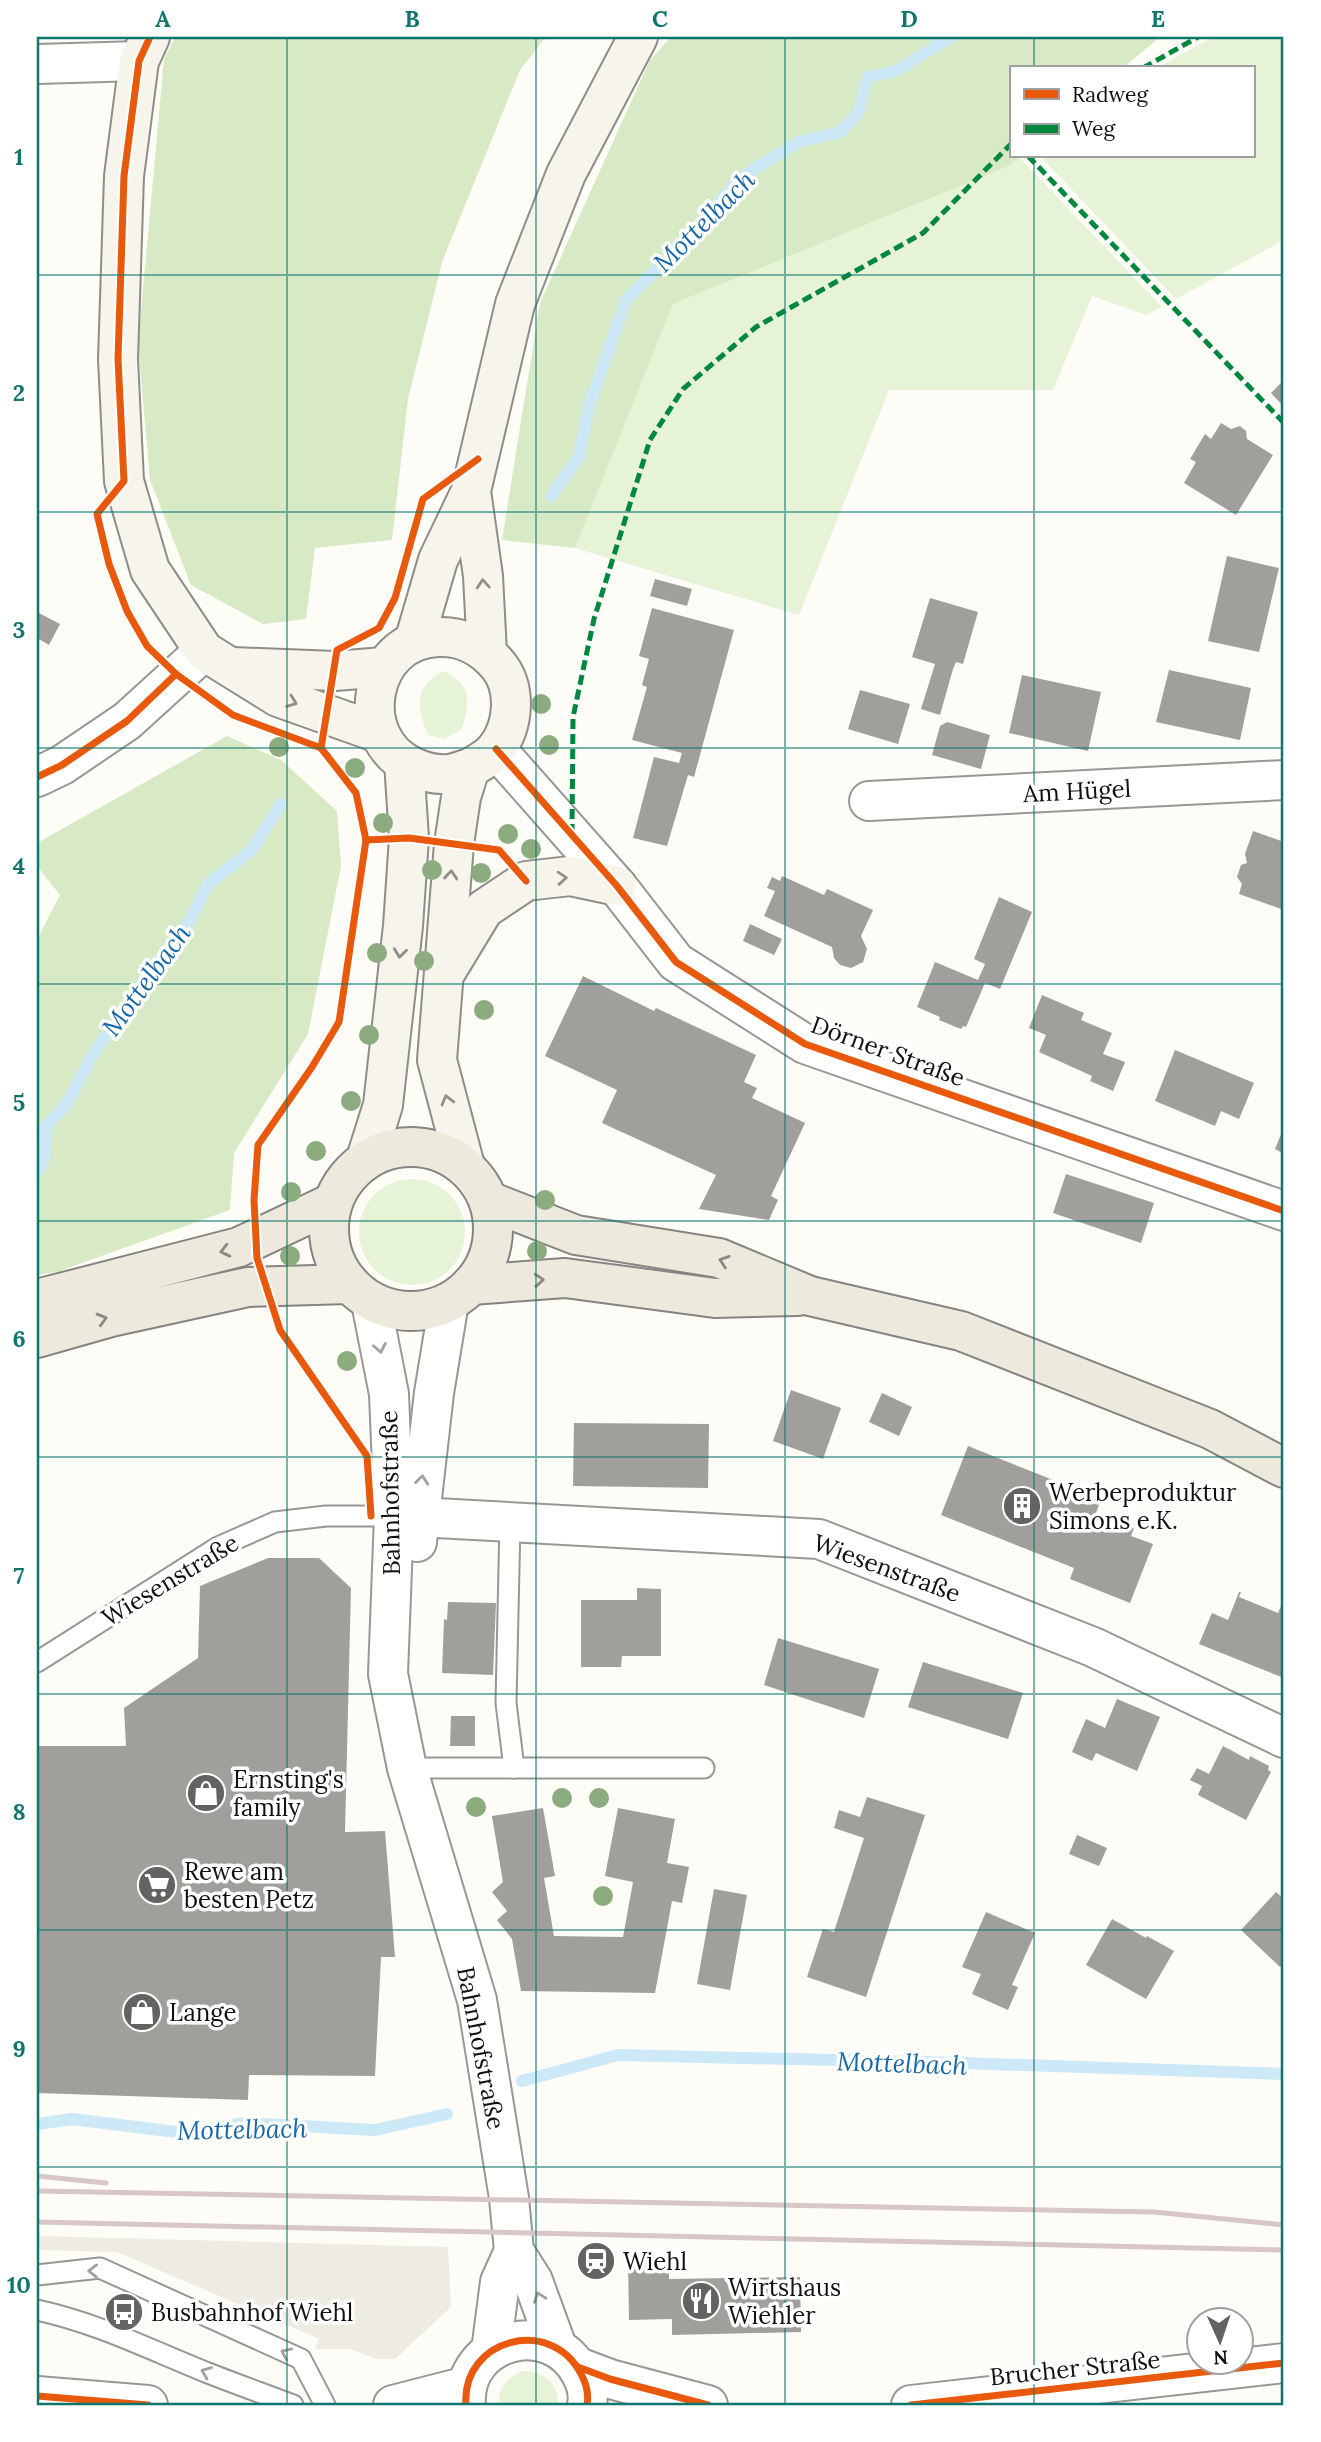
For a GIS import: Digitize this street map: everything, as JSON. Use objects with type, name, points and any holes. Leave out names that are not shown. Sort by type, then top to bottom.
[{"type":"main road","points":[[414,642],[438,560],[471,491],[515,304],[566,174],[638,37]]},
{"type":"main road","points":[[145,49],[124,176],[118,359],[124,481],[150,570],[218,659],[278,696],[379,733]]},
{"type":"main road","points":[[471,491],[483,576],[487,653]]},
{"type":"main road","points":[[465,1166],[437,1059],[454,844],[461,797],[483,759],[506,731],[511,710],[509,688],[501,669],[487,653],[471,642],[452,637],[433,637],[414,642],[397,653],[384,667],[375,688],[373,711],[379,733],[389,749],[404,762],[425,772],[448,774],[483,759]]},
{"type":"main road","points":[[218,659],[335,671],[384,667]]},
{"type":"main road","points":[[366,1159],[383,1105],[403,926],[409,838],[404,762]]},
{"type":"main road","points":[[443,977],[484,909],[526,881],[570,876],[617,887]]},
{"type":"main road","points":[[360,1293],[337,1266],[329,1246],[328,1224],[332,1203],[345,1178],[366,1159],[391,1148],[417,1146],[443,1152],[465,1166],[479,1182],[489,1200],[493,1223],[492,1245],[484,1266],[460,1293]]},
{"type":"main road","points":[[489,1200],[576,1235],[719,1258],[810,1296],[961,1331],[1210,1429],[1284,1468]]},
{"type":"main road","points":[[37,1298],[239,1247],[332,1203]]},
{"type":"main road","points":[[37,1338],[111,1317],[248,1287],[360,1293],[397,1310],[424,1310],[460,1293],[565,1278],[715,1298],[810,1296]]},
{"type":"street","points":[[37,64],[145,49]]},
{"type":"street","points":[[37,777],[62,765],[218,659]]},
{"type":"street","name":"Dörner Straße","points":[[483,759],[617,887],[677,962],[805,1044],[1284,1212]]},
{"type":"street","name":"Am Hügel","points":[[869,801],[1284,780]]},
{"type":"street","name":"Bahnhofstraße","points":[[360,1293],[389,1394],[406,1517]]},
{"type":"street","name":"Bahnhofstraße","points":[[460,1293],[406,1517],[388,1674],[407,1768],[477,2000],[509,2198],[514,2250],[533,2281],[567,2357],[586,2382],[587,2405]]},
{"type":"street","name":"Wiesenstraße","points":[[406,1517],[819,1539],[1093,1647],[1284,1738]]},
{"type":"street","name":"Bahnhofstraße","points":[[491,2351],[500,2282],[514,2250]]},
{"type":"street","points":[[393,2405],[467,2395],[476,2367],[491,2351],[506,2343],[523,2340],[540,2341],[610,2379],[708,2405]]},
{"type":"street","name":"Brucher Straße","points":[[911,2405],[1284,2363]]},
{"type":"street","points":[[37,2396],[149,2405]]},
{"type":"lane","name":"Wiesenstraße","points":[[37,1662],[218,1546],[275,1522],[326,1516],[406,1517]]},
{"type":"lane","points":[[510,1522],[506,1703],[514,1768]]},
{"type":"lane","points":[[407,1768],[704,1768]]},
{"type":"lane","points":[[37,2275],[100,2268],[301,2359],[326,2405]]},
{"type":"lane","points":[[37,2310],[74,2318],[108,2330],[208,2373],[293,2405]]},
{"type":"green space","points":[[175,37],[546,37],[520,70],[442,262],[408,399],[392,540],[315,548],[306,619],[263,624],[191,585],[150,480],[138,344],[164,59]]},
{"type":"green space","points":[[671,37],[1160,37],[1125,66],[1010,66],[1010,158],[1019,158],[1009,166],[673,304],[575,548],[502,540],[540,303],[650,60]]},
{"type":"green space","points":[[1213,37],[1284,37],[1284,240],[1176,299],[1042,158],[1254,158],[1254,66],[1160,66]]},
{"type":"green space","points":[[1020,158],[1162,307],[1146,315],[1092,296],[1053,390],[889,390],[799,615],[575,548],[673,304],[1009,166]]},
{"type":"green space","points":[[443,671],[459,681],[467,695],[461,730],[444,739],[428,735],[420,706],[422,691]]},
{"type":"green space","points":[[227,736],[281,760],[337,811],[341,866],[308,1034],[234,1153],[230,1210],[57,1272],[37,1275],[37,940],[60,895],[37,866],[39,842]]},
{"type":"green space","points":[[412,1179],[432,1183],[449,1195],[461,1212],[465,1232],[461,1252],[449,1269],[432,1281],[412,1285],[392,1281],[375,1269],[363,1252],[359,1232],[363,1212],[375,1195],[392,1183]]},
{"type":"green space","points":[[522,2371],[536,2373],[548,2379],[556,2390],[557,2405],[499,2405],[504,2385]]},
{"type":"shaded area","points":[[37,2236],[448,2247],[451,2307],[395,2359],[376,2359],[351,2349],[315,2349],[319,2339],[117,2252],[37,2250]]},
{"type":"building","points":[[1284,380],[1284,407],[1271,393]]},
{"type":"building","points":[[1221,423],[1231,429],[1240,426],[1246,431],[1247,439],[1273,455],[1236,515],[1184,483],[1196,462],[1190,459],[1205,434],[1211,439]]},
{"type":"building","points":[[1227,556],[1279,568],[1259,652],[1208,641]]},
{"type":"building","points":[[655,579],[692,589],[687,606],[650,596]]},
{"type":"building","points":[[930,598],[978,612],[963,664],[956,662],[940,715],[921,709],[935,664],[912,657]]},
{"type":"building","points":[[652,608],[734,630],[694,777],[688,775],[667,846],[633,838],[654,757],[679,763],[682,753],[632,740],[647,687],[642,685],[649,659],[639,656]]},
{"type":"building","points":[[39,613],[60,624],[49,645],[37,638]]},
{"type":"building","points":[[1169,670],[1251,688],[1240,740],[1156,722]]},
{"type":"building","points":[[1022,675],[1101,692],[1088,751],[1009,733]]},
{"type":"building","points":[[860,690],[910,704],[898,744],[848,729]]},
{"type":"building","points":[[947,722],[990,735],[981,769],[932,755],[940,726]]},
{"type":"building","points":[[1253,831],[1284,842],[1284,910],[1239,894],[1242,884],[1237,877],[1241,865],[1247,863],[1245,854]]},
{"type":"building","points":[[782,876],[824,895],[827,889],[873,910],[861,936],[867,949],[863,962],[851,968],[840,965],[834,958],[832,947],[764,916],[775,891],[767,888],[772,877],[780,881]]},
{"type":"building","points":[[999,897],[1032,912],[1000,989],[985,983],[966,1027],[961,1029],[917,1007],[935,962],[978,980],[985,964],[974,959]]},
{"type":"building","points":[[750,924],[782,939],[774,955],[743,941]]},
{"type":"building","points":[[583,976],[654,1011],[656,1008],[756,1055],[744,1082],[757,1088],[752,1098],[805,1123],[771,1196],[778,1200],[769,1220],[699,1209],[716,1175],[602,1123],[617,1090],[545,1056]]},
{"type":"building","points":[[1042,995],[1084,1013],[1081,1020],[1112,1033],[1103,1054],[1125,1062],[1113,1091],[1090,1081],[1092,1076],[1039,1052],[1046,1035],[1029,1028]]},
{"type":"building","points":[[1175,1050],[1254,1083],[1239,1119],[1221,1111],[1215,1126],[1155,1101]]},
{"type":"building","points":[[1284,1127],[1284,1154],[1275,1149]]},
{"type":"building","points":[[1066,1174],[1154,1203],[1141,1243],[1053,1213]]},
{"type":"building","points":[[791,1390],[841,1408],[823,1459],[773,1441]]},
{"type":"building","points":[[882,1393],[912,1407],[899,1436],[869,1422]]},
{"type":"building","points":[[574,1423],[709,1424],[708,1488],[573,1486]]},
{"type":"building","name":"Werbeproduktur Simons e.K.","points":[[968,1446],[1101,1499],[1096,1513],[1134,1528],[1131,1536],[1153,1544],[1130,1603],[1070,1579],[1074,1568],[941,1515]]},
{"type":"building","points":[[268,1558],[319,1558],[351,1588],[345,1832],[385,1831],[395,1957],[381,1957],[375,2076],[249,2075],[248,2100],[37,2093],[37,1746],[126,1746],[124,1708],[198,1658],[200,1586]]},
{"type":"building","points":[[637,1588],[661,1589],[661,1656],[622,1656],[621,1667],[581,1667],[581,1600],[637,1600]]},
{"type":"building","points":[[1239,1592],[1239,1597],[1278,1613],[1282,1604],[1284,1605],[1284,1678],[1199,1644],[1212,1613],[1228,1620]]},
{"type":"building","points":[[448,1602],[496,1603],[493,1675],[442,1673],[444,1619],[447,1620]]},
{"type":"building","points":[[778,1638],[879,1669],[864,1718],[764,1685]]},
{"type":"building","points":[[923,1662],[1023,1693],[1008,1739],[908,1707]]},
{"type":"building","points":[[1117,1699],[1160,1717],[1137,1771],[1096,1753],[1092,1761],[1072,1752],[1086,1719],[1105,1728]]},
{"type":"building","points":[[451,1716],[475,1716],[475,1746],[450,1746]]},
{"type":"building","points":[[1223,1746],[1249,1760],[1250,1756],[1269,1766],[1268,1770],[1271,1772],[1246,1820],[1198,1795],[1202,1786],[1190,1780],[1197,1768],[1209,1774]]},
{"type":"building","points":[[867,1797],[925,1815],[866,1997],[807,1977],[823,1929],[834,1932],[864,1838],[834,1828],[839,1810],[860,1817]]},
{"type":"building","points":[[543,1808],[555,1876],[544,1878],[554,1936],[623,1937],[633,1882],[605,1876],[618,1808],[675,1819],[667,1863],[689,1867],[682,1903],[672,1901],[655,1993],[521,1991],[512,1939],[497,1920],[507,1911],[492,1892],[503,1882],[492,1816]]},
{"type":"building","points":[[1077,1835],[1107,1848],[1099,1866],[1069,1854]]},
{"type":"building","points":[[714,1889],[747,1895],[730,1990],[697,1984]]},
{"type":"building","points":[[1276,1892],[1284,1899],[1284,1963],[1280,1967],[1241,1930]]},
{"type":"building","points":[[986,1912],[1035,1933],[1012,1985],[1018,1987],[1008,2010],[972,1994],[981,1974],[962,1967]]},
{"type":"building","points":[[1112,1919],[1174,1951],[1146,1999],[1086,1965]]},
{"type":"building","points":[[669,2260],[669,2279],[800,2277],[801,2332],[672,2335],[672,2319],[629,2320],[628,2261]]},
{"type":"waterway","name":"Mottelbach","points":[[551,496],[579,457],[589,406],[626,300],[677,249],[740,178],[798,142],[840,132],[858,113],[868,77],[896,71],[951,37]]},
{"type":"waterway","name":"Mottelbach","points":[[37,1172],[45,1157],[46,1127],[67,1103],[92,1056],[159,959],[180,940],[208,884],[251,851],[281,804]]},
{"type":"waterway","name":"Mottelbach","points":[[522,2081],[618,2055],[1284,2074]]},
{"type":"waterway","name":"Mottelbach","points":[[37,2124],[72,2119],[184,2133],[245,2123],[375,2130],[447,2114]]},
{"type":"railway","points":[[37,2176],[106,2183]]},
{"type":"railway","points":[[37,2191],[1154,2212],[1284,2225]]},
{"type":"railway","points":[[37,2222],[1284,2250]]},
{"type":"marked path","points":[[1147,66],[1198,37]]},
{"type":"marked path","points":[[572,834],[573,717],[594,619],[650,440],[683,389],[756,327],[923,233],[1010,145]]},
{"type":"marked path","points":[[1030,158],[1284,423]]},
{"type":"cycle path","points":[[150,37],[139,61],[124,176],[118,359],[124,481],[97,514],[109,564],[127,611],[147,646],[176,674],[233,715],[321,748]]},
{"type":"cycle path","points":[[371,1516],[367,1456],[280,1330],[257,1258],[254,1200],[258,1145],[312,1067],[339,1022],[366,840],[356,793],[321,748],[337,650],[379,628],[395,598],[423,499],[478,459]]},
{"type":"cycle path","points":[[37,777],[62,765],[127,721],[176,674]]},
{"type":"cycle path","points":[[496,749],[617,886],[676,962],[805,1044],[1284,1211]]},
{"type":"cycle path","points":[[366,840],[409,838],[499,850],[526,881]]},
{"type":"cycle path","points":[[466,2405],[468,2382],[478,2364],[492,2351],[510,2343],[530,2340],[550,2345],[567,2356],[584,2381],[587,2405]]},
{"type":"cycle path","points":[[911,2405],[1284,2363]]},
{"type":"cycle path","points":[[578,2367],[610,2379],[708,2405]]},
{"type":"cycle path","points":[[37,2396],[148,2405]]},
{"type":"place","name":"Werbeproduktur Simons e.K.","points":[[1022,1506]]},
{"type":"place","name":"Ernsting's family","points":[[206,1793]]},
{"type":"place","name":"Rewe am besten Petz","points":[[157,1885]]},
{"type":"place","name":"Lange","points":[[142,2012]]},
{"type":"place","name":"Wiehl","points":[[596,2261]]},
{"type":"place","name":"Wirtshaus Wiehler","points":[[701,2301]]},
{"type":"place","name":"Busbahnhof Wiehl","points":[[124,2312]]}]
